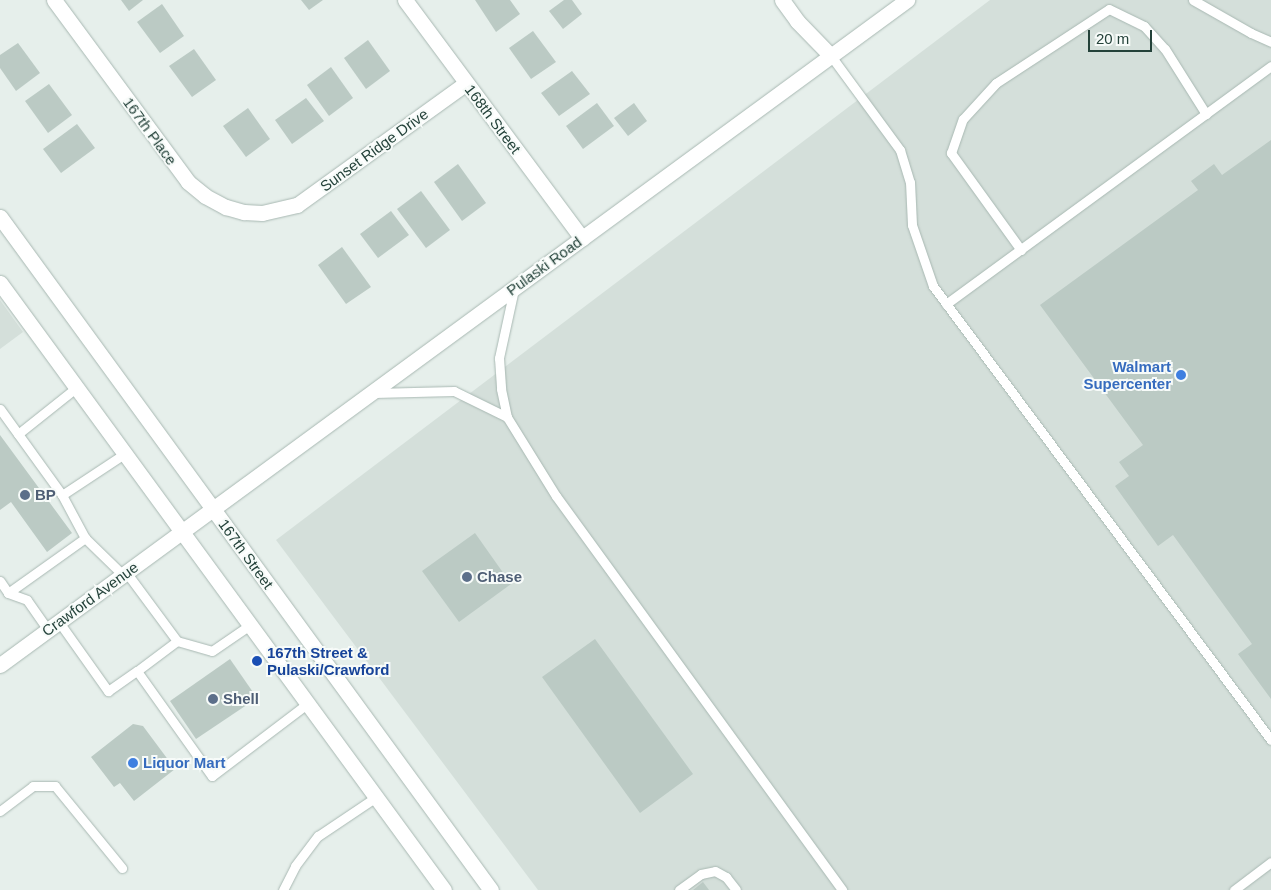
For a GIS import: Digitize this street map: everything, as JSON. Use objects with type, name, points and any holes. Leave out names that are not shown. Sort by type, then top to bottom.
[{"type":"main road","name":"167th Place","points":[[54,0],[188,182],[204,196],[226,207],[262,213],[278,210]]},
{"type":"main road","name":"168th Street","points":[[405,0],[582,238]]},
{"type":"main road","points":[[782,0],[797,21],[831,56]]},
{"type":"main road","name":"Pulaski Road","points":[[181,532],[907,0]]},
{"type":"main road","name":"Sunset Ridge Drive","points":[[278,210],[297,205],[314,195],[466,83]]},
{"type":"main road","name":"167th Street","points":[[0,217],[492,890]]},
{"type":"main road","points":[[0,283],[444,890]]},
{"type":"main road","name":"Crawford Avenue","points":[[0,665],[181,532]]},
{"type":"lane","points":[[1193,0],[1251,33],[1271,42]]},
{"type":"lane","points":[[1021,250],[951,153],[963,119],[996,83],[1109,8],[1144,26],[1165,49],[1206,114]]},
{"type":"lane","points":[[831,56],[900,150],[910,182],[912,226],[933,286],[1271,740]]},
{"type":"lane","points":[[946,304],[1271,66]]},
{"type":"lane","points":[[514,288],[499,358],[501,390],[507,418],[556,496],[842,890]]},
{"type":"lane","points":[[18,434],[77,388]]},
{"type":"lane","points":[[372,393],[454,392],[507,418]]},
{"type":"lane","points":[[0,409],[62,495],[85,538],[124,574],[177,641],[212,651],[250,625]]},
{"type":"lane","points":[[62,495],[124,454]]},
{"type":"lane","points":[[8,592],[85,538]]},
{"type":"lane","points":[[0,580],[8,592],[27,600],[54,626],[108,691],[177,641]]},
{"type":"lane","points":[[137,671],[212,776],[308,703]]},
{"type":"lane","points":[[0,811],[34,786],[56,786],[122,868]]},
{"type":"lane","points":[[283,890],[295,866],[318,836],[376,797]]},
{"type":"lane","points":[[1234,890],[1271,862]]},
{"type":"lane","points":[[679,890],[701,874],[716,871],[726,877],[736,890]]},
{"type":"shaded area","points":[[990,0],[1271,0],[1271,890],[538,890],[276,540]]},
{"type":"shaded area","points":[[0,300],[23,332],[0,349]]},
{"type":"building","points":[[121,0],[143,0],[129,11]]},
{"type":"building","points":[[301,0],[323,0],[309,10]]},
{"type":"building","points":[[475,0],[510,0],[520,14],[496,32]]},
{"type":"building","points":[[564,0],[572,0],[582,14],[563,29],[549,11]]},
{"type":"building","points":[[162,4],[184,36],[160,53],[137,22]]},
{"type":"building","points":[[533,31],[556,62],[531,79],[509,48]]},
{"type":"building","points":[[368,40],[390,71],[366,89],[344,58]]},
{"type":"building","points":[[18,43],[40,73],[16,91],[0,68],[0,55]]},
{"type":"building","points":[[194,49],[216,80],[192,97],[169,66]]},
{"type":"building","points":[[331,67],[353,98],[329,116],[307,85]]},
{"type":"building","points":[[572,71],[590,94],[559,116],[541,93]]},
{"type":"building","points":[[49,84],[72,115],[48,133],[25,101]]},
{"type":"building","points":[[306,98],[324,121],[292,144],[275,120]]},
{"type":"building","points":[[597,103],[614,126],[583,149],[566,126]]},
{"type":"building","points":[[634,103],[647,121],[628,136],[614,118]]},
{"type":"building","points":[[248,108],[270,139],[246,157],[223,126]]},
{"type":"building","points":[[77,124],[95,148],[61,173],[43,149]]},
{"type":"building","name":"Walmart Supercenter","points":[[1271,140],[1271,699],[1238,654],[1252,644],[1173,535],[1158,546],[1115,486],[1129,476],[1119,462],[1143,445],[1040,305],[1198,190],[1191,181],[1214,164],[1222,175]]},
{"type":"building","points":[[458,164],[486,203],[462,221],[434,182]]},
{"type":"building","points":[[421,191],[450,230],[426,248],[397,209]]},
{"type":"building","points":[[391,211],[409,235],[378,258],[360,234]]},
{"type":"building","points":[[342,247],[371,287],[346,304],[318,265]]},
{"type":"building","name":"BP","points":[[0,435],[72,533],[47,552],[11,502],[0,510]]},
{"type":"building","name":"Chase","points":[[475,533],[511,584],[459,622],[422,571]]},
{"type":"building","points":[[595,639],[693,774],[640,813],[542,677]]},
{"type":"building","name":"Shell","points":[[230,659],[257,698],[196,739],[170,701]]},
{"type":"building","name":"Liquor Mart","points":[[133,724],[143,726],[175,769],[134,801],[120,783],[114,787],[91,757]]},
{"type":"building","points":[[703,882],[709,890],[693,890]]},
{"type":"place","name":"Walmart Supercenter","points":[[1181,375]]},
{"type":"place","name":"BP","points":[[25,495]]},
{"type":"place","name":"Chase","points":[[467,577]]},
{"type":"place","name":"167th Street & Pulaski/Crawford","points":[[257,661]]},
{"type":"place","name":"Shell","points":[[213,699]]},
{"type":"place","name":"Liquor Mart","points":[[133,763]]}]
